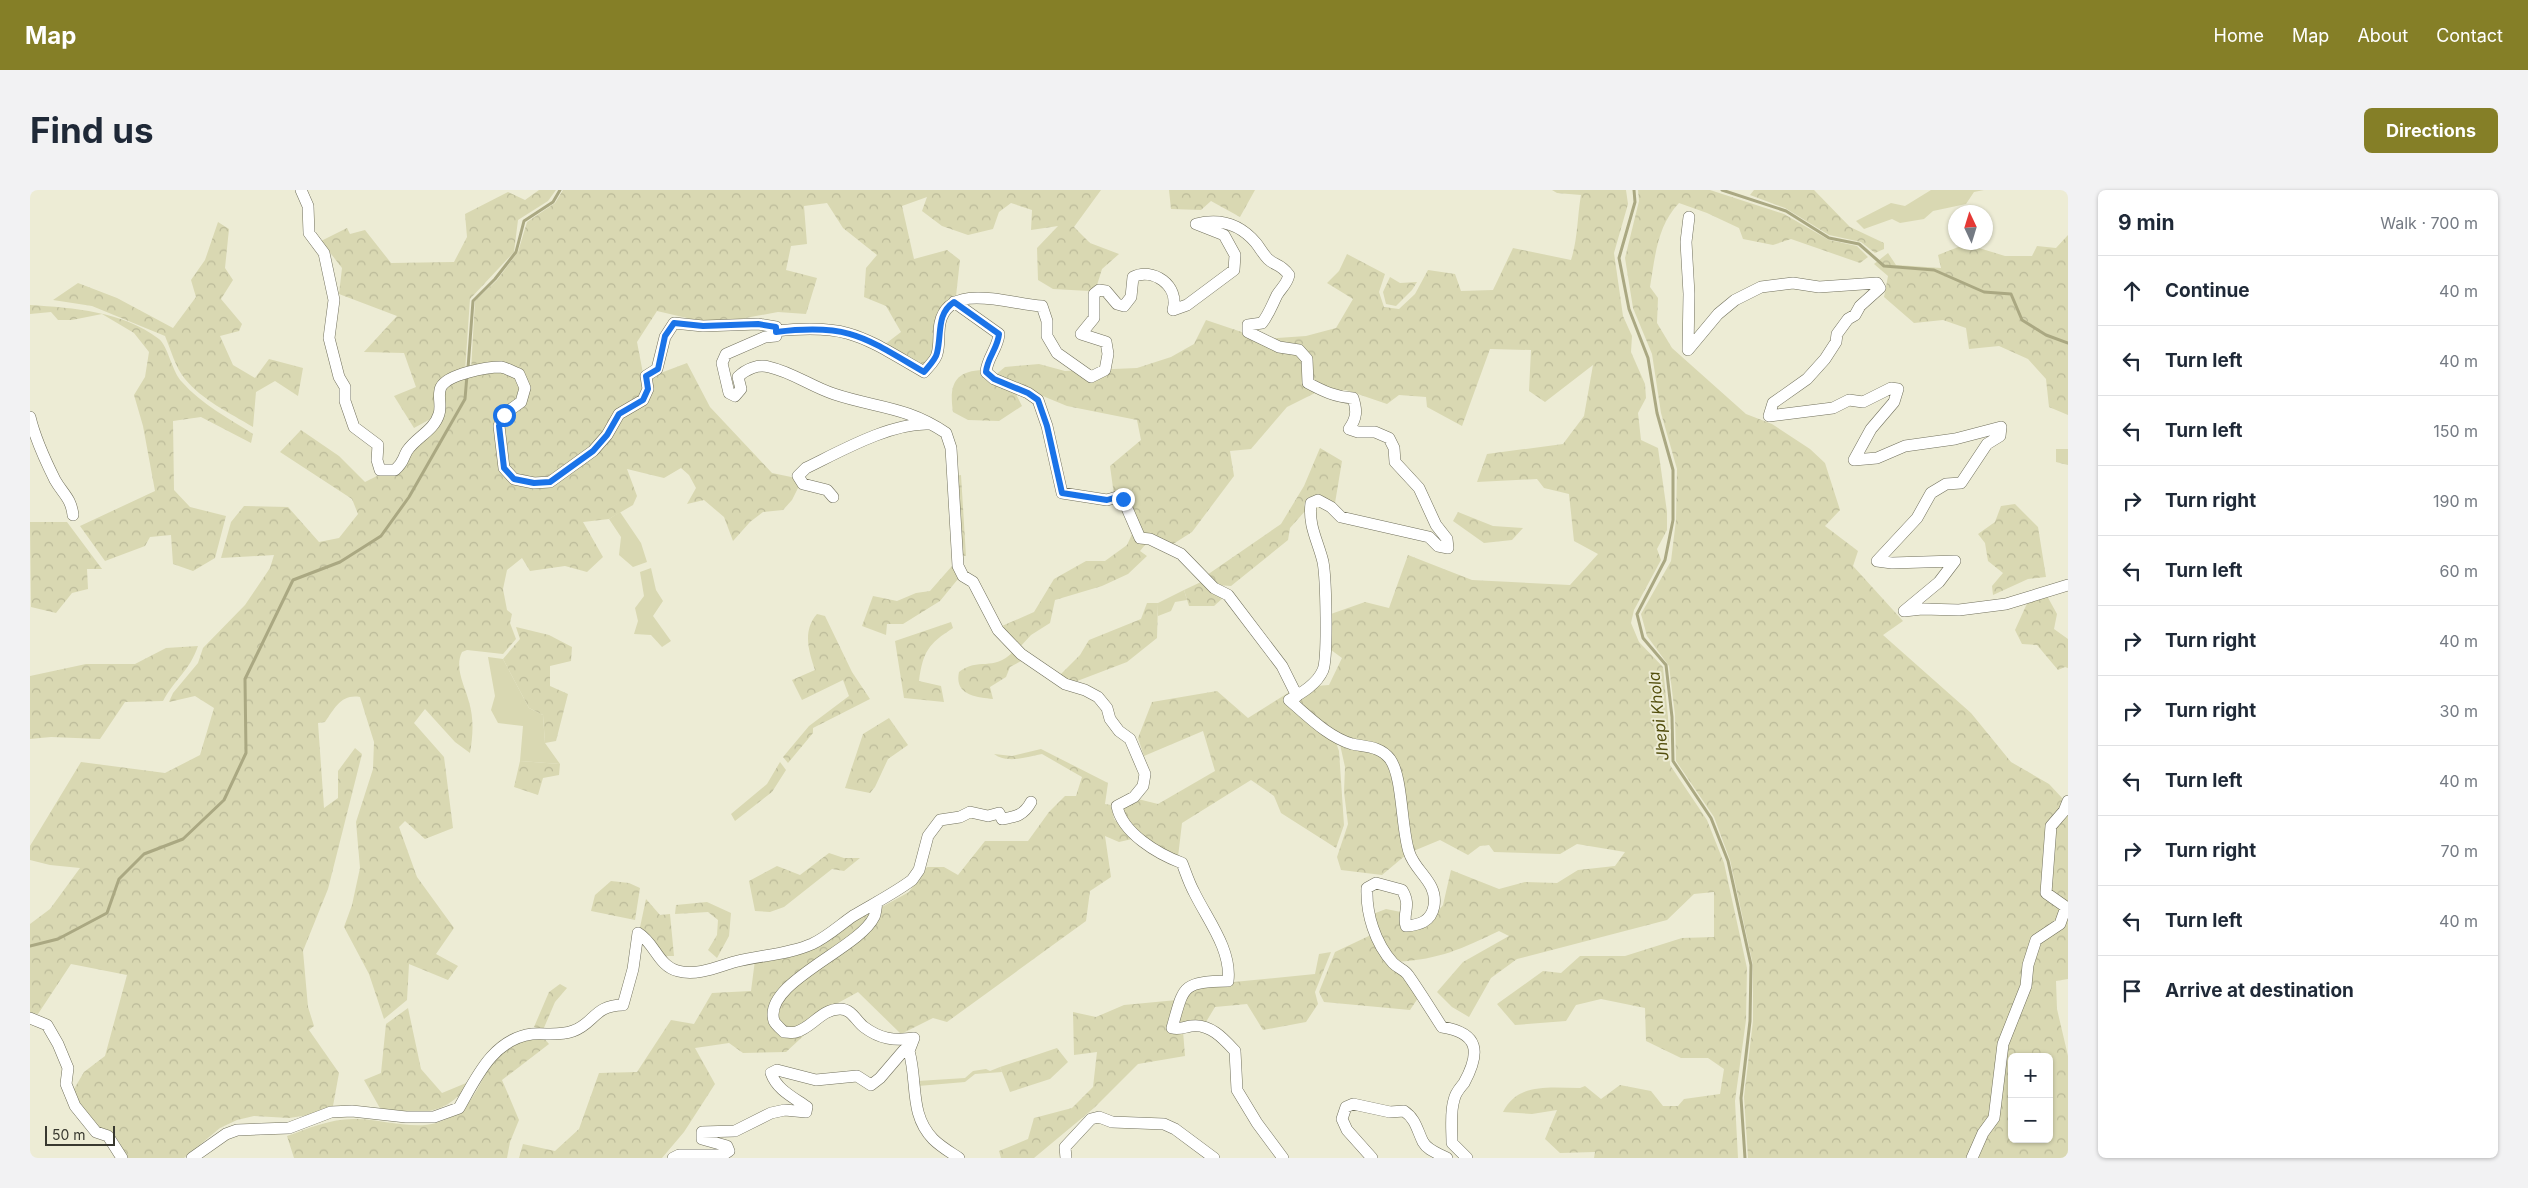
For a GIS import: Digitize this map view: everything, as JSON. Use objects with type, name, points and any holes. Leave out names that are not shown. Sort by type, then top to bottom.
[{"type":"street","points":[[301,190],[308,206],[309,233],[324,253],[334,300],[329,338],[339,377],[345,387],[345,402],[354,427],[378,446],[377,460],[380,470],[395,470],[404,463],[407,452],[430,430],[438,417],[442,405],[440,394],[442,386],[454,376],[503,367],[519,374],[525,388],[521,402],[504,415],[499,426],[504,468],[514,479],[534,483],[550,482],[593,451],[607,435],[619,414],[643,400],[648,389],[646,376],[658,369],[665,336],[674,323],[703,326],[758,324],[776,327],[776,336],[765,337],[726,354],[722,364],[729,392],[735,396],[741,389],[738,377],[746,369],[768,366],[834,394],[895,408],[932,424],[946,433],[951,448],[958,566],[963,576],[973,582],[998,630],[1021,654],[1065,684],[1085,690],[1098,697],[1119,731],[1130,739],[1145,774],[1143,786],[1134,797],[1117,806],[1120,818],[1155,850],[1182,864],[1192,890],[1224,949],[1229,972],[1228,982],[1191,984],[1183,991],[1172,1028],[1180,1030],[1192,1026],[1207,1028],[1222,1037],[1235,1051],[1237,1090],[1257,1124],[1283,1158]]},
{"type":"street","points":[[1689,218],[1686,242],[1689,283],[1688,350],[1718,314],[1735,300],[1761,287],[1793,283],[1820,287],[1877,283],[1880,288],[1860,306],[1855,315],[1848,319],[1837,334],[1836,342],[1825,359],[1807,379],[1774,403],[1769,416],[1833,408],[1849,400],[1863,402],[1891,388],[1898,389],[1894,402],[1872,429],[1854,460],[1877,458],[1905,446],[1955,439],[2001,427],[2000,436],[1987,444],[1961,483],[1946,484],[1931,494],[1917,518],[1877,561],[1892,563],[1955,561],[1939,582],[1904,611],[1922,609],[1959,610],[2006,604],[2068,585]]},
{"type":"street","points":[[776,332],[814,328],[838,330],[860,336],[886,348],[924,372],[937,354],[940,322],[946,307],[954,302],[988,297],[1026,306],[1042,306],[1047,321],[1047,336],[1057,353],[1091,377],[1105,370],[1108,354],[1106,342],[1081,334],[1094,318],[1094,294],[1099,290],[1106,291],[1117,304],[1124,306],[1131,296],[1133,277],[1138,274],[1154,277],[1166,281],[1172,290],[1176,300],[1173,310],[1188,305],[1234,270],[1235,255],[1224,235],[1196,224],[1209,220],[1226,222],[1242,228],[1269,260],[1282,265],[1289,275],[1288,283],[1278,292],[1269,314],[1262,323],[1248,325],[1248,332],[1279,347],[1299,350],[1307,359],[1308,383],[1326,393],[1353,398],[1356,406],[1356,418],[1349,429],[1358,432],[1375,432],[1389,438],[1394,448],[1395,462],[1419,488],[1432,519],[1447,539],[1448,548],[1438,546],[1429,537],[1341,517],[1331,507],[1318,500],[1311,503],[1309,517],[1322,561],[1326,583],[1323,669],[1314,684],[1289,700],[1319,726],[1351,744],[1380,750],[1390,759],[1396,774],[1409,854],[1431,884],[1434,906],[1432,914],[1425,922],[1406,926],[1404,921],[1408,904],[1402,890],[1376,884],[1367,888],[1368,908],[1382,949],[1395,965],[1408,974],[1442,1027],[1460,1030],[1468,1034],[1473,1044],[1471,1069],[1453,1100],[1452,1143],[1467,1158]]},
{"type":"street","points":[[954,302],[999,334],[998,344],[986,364],[986,372],[994,379],[1028,393],[1038,400],[1047,426],[1062,493],[1107,500],[1117,497],[1123,499],[1140,538],[1150,538],[1181,554],[1214,588],[1228,595],[1282,666],[1297,696]]},
{"type":"street","points":[[30,417],[34,434],[55,480],[71,503],[73,515]]},
{"type":"street","points":[[833,497],[827,490],[803,484],[798,476],[806,468],[877,435],[901,426],[932,424]]},
{"type":"street","points":[[1972,1158],[1983,1133],[1994,1118],[2003,1044],[2026,986],[2028,965],[2036,940],[2060,924],[2066,907],[2046,892],[2051,826],[2064,811],[2068,801]]},
{"type":"street","points":[[192,1158],[226,1134],[236,1130],[289,1128],[331,1112],[352,1111],[406,1117],[434,1116],[459,1108],[483,1065],[492,1054],[513,1041],[531,1034],[556,1036],[576,1030],[599,1011],[611,1005],[623,1005],[633,969],[638,933],[645,937],[666,965],[678,971],[707,970],[750,958],[772,956],[813,943],[912,880],[919,870],[928,836],[940,820],[960,817],[970,812],[988,816],[999,813],[1002,818],[1018,816],[1027,811],[1031,802]]},
{"type":"street","points":[[877,902],[874,917],[867,927],[840,950],[799,977],[785,990],[773,1010],[774,1022],[784,1032],[796,1032],[816,1018],[840,1009],[848,1011],[863,1026],[889,1041],[914,1038],[909,1051],[916,1112],[922,1125],[944,1153],[959,1158]]},
{"type":"street","points":[[30,1018],[47,1025],[58,1044],[68,1068],[66,1084],[75,1106],[96,1132],[108,1136],[122,1158]]},
{"type":"street","points":[[673,1158],[679,1155],[723,1155],[729,1151],[728,1146],[702,1139],[702,1132],[735,1131],[771,1113],[785,1110],[806,1112],[807,1107],[785,1093],[774,1080],[771,1073],[777,1070],[816,1080],[856,1076],[871,1085],[892,1066],[898,1054],[904,1050],[909,1051]]},
{"type":"street","points":[[1372,1158],[1347,1130],[1342,1119],[1346,1107],[1353,1104],[1390,1112],[1404,1111],[1412,1116],[1421,1132],[1423,1142],[1432,1152],[1447,1158]]},
{"type":"street","points":[[1066,1158],[1065,1147],[1073,1136],[1091,1120],[1100,1117],[1112,1122],[1164,1124],[1175,1129],[1214,1158]]},
{"type":"green space","points":[[539,190],[556,190],[548,201],[518,220],[514,252],[470,299],[465,371],[452,373],[436,416],[414,428],[394,396],[416,387],[404,353],[364,352],[397,316],[339,294],[342,268],[321,241],[347,228],[350,234],[365,230],[391,263],[454,262],[467,237],[465,214],[508,192],[525,200]]},
{"type":"green space","points":[[563,190],[1101,190],[1074,227],[1090,243],[1119,254],[1102,269],[1097,285],[1089,291],[1053,289],[1038,280],[1037,248],[1058,226],[1031,230],[1032,210],[1011,203],[999,212],[993,229],[968,235],[942,226],[922,211],[927,197],[902,206],[914,259],[947,250],[960,260],[956,296],[947,302],[939,314],[935,352],[924,369],[884,345],[901,332],[886,306],[864,297],[866,268],[877,255],[843,228],[827,203],[804,206],[807,244],[791,246],[786,270],[817,278],[806,314],[778,312],[729,321],[704,322],[657,311],[637,342],[646,389],[606,433],[548,480],[515,477],[506,467],[501,426],[524,401],[523,372],[471,370],[475,301],[497,280],[518,252],[527,222],[555,203]]},
{"type":"green space","points":[[1169,190],[1255,190],[1240,217],[1211,201],[1201,210],[1171,209]]},
{"type":"green space","points":[[1552,190],[1626,190],[1628,204],[1614,253],[1623,316],[1632,336],[1631,352],[1645,384],[1646,398],[1638,413],[1641,440],[1658,448],[1667,512],[1667,530],[1657,549],[1661,560],[1634,610],[1631,623],[1639,642],[1663,667],[1670,765],[1707,820],[1724,863],[1747,968],[1746,1020],[1735,1101],[1738,1158],[1594,1158],[1595,1152],[1560,1153],[1545,1139],[1557,1110],[1532,1114],[1503,1112],[1509,1102],[1526,1091],[1547,1088],[1580,1088],[1585,1086],[1601,1099],[1620,1085],[1651,1091],[1663,1106],[1678,1106],[1684,1099],[1720,1094],[1724,1069],[1708,1058],[1681,1058],[1646,1041],[1645,1008],[1601,999],[1576,1005],[1566,1021],[1515,1025],[1497,1004],[1543,971],[1561,973],[1580,956],[1625,956],[1682,938],[1714,937],[1714,892],[1694,894],[1667,920],[1517,959],[1491,978],[1469,1017],[1452,1007],[1437,992],[1463,962],[1509,936],[1499,931],[1439,956],[1397,962],[1386,948],[1373,914],[1386,909],[1401,912],[1404,928],[1429,923],[1443,905],[1451,870],[1499,889],[1525,882],[1557,883],[1578,870],[1615,866],[1625,852],[1577,844],[1560,854],[1494,852],[1489,845],[1480,846],[1468,855],[1440,840],[1411,852],[1392,757],[1337,733],[1295,701],[1316,686],[1329,685],[1342,658],[1327,647],[1328,615],[1365,602],[1389,608],[1408,555],[1472,580],[1570,585],[1598,554],[1574,541],[1569,494],[1544,488],[1537,479],[1477,482],[1487,454],[1563,444],[1584,416],[1593,365],[1545,402],[1529,391],[1531,350],[1490,349],[1462,426],[1427,407],[1426,397],[1399,395],[1387,404],[1346,390],[1331,392],[1311,380],[1310,359],[1264,339],[1306,336],[1336,328],[1353,299],[1327,283],[1339,271],[1347,254],[1385,274],[1379,292],[1384,307],[1399,309],[1415,294],[1428,270],[1455,274],[1461,291],[1493,290],[1513,248],[1571,260],[1581,195],[1557,193]]},
{"type":"green space","points":[[1638,190],[1710,190],[1784,214],[1829,240],[1857,246],[1868,257],[1860,263],[1791,239],[1773,245],[1743,239],[1739,228],[1707,213],[1679,203],[1666,222],[1658,242],[1650,287],[1658,298],[1657,323],[1672,348],[1746,414],[1772,424],[1810,449],[1825,463],[1840,510],[1825,526],[1858,551],[1853,566],[1903,621],[1883,635],[1971,713],[2011,762],[2049,784],[2064,800],[2068,801],[2068,979],[2056,981],[2057,1009],[2068,1056],[2068,1158],[1748,1158],[1744,1097],[1753,1021],[1753,965],[1730,860],[1714,817],[1676,761],[1675,715],[1669,666],[1647,636],[1641,614],[1671,561],[1676,520],[1677,469],[1661,413],[1652,354],[1633,308],[1625,258],[1639,201]]},
{"type":"green space","points":[[1754,190],[1814,190],[1850,227],[1884,243],[1884,249],[1875,253],[1861,242],[1829,235],[1785,208],[1750,195]]},
{"type":"green space","points":[[1931,190],[1984,190],[1974,192],[1966,204],[1948,205],[1948,208],[1933,211],[1924,219],[1900,223],[1892,219],[1864,229],[1856,221],[1891,203],[1905,206]]},
{"type":"green space","points":[[218,222],[229,229],[225,268],[233,280],[221,299],[242,324],[239,331],[220,336],[233,365],[255,378],[269,359],[303,368],[298,396],[275,381],[256,392],[253,427],[217,406],[192,387],[178,369],[165,336],[92,306],[53,300],[78,283],[117,298],[173,328],[196,297],[191,280],[205,260]]},
{"type":"green space","points":[[2068,235],[2068,415],[2049,407],[2046,379],[2028,359],[1999,346],[1969,349],[1966,328],[1943,320],[1914,323],[1884,297],[1888,276],[1874,264],[1888,253],[1896,265],[1941,268],[1938,255],[1951,250],[1986,250],[2005,256],[2032,256],[2037,246],[2056,248]]},
{"type":"green space","points":[[1390,277],[1400,283],[1417,282],[1412,290],[1396,306],[1386,304],[1383,292]]},
{"type":"green space","points":[[30,305],[102,314],[72,320],[58,320],[51,312],[30,314]]},
{"type":"green space","points":[[102,314],[129,322],[159,339],[165,347],[175,372],[190,390],[216,411],[253,434],[251,443],[201,417],[173,421],[174,490],[190,507],[226,516],[215,558],[193,571],[173,564],[171,535],[150,537],[145,546],[105,561],[80,526],[155,491],[143,426],[134,395],[145,377],[149,352],[134,333]]},
{"type":"green space","points":[[1206,320],[1298,351],[1305,359],[1305,381],[1315,393],[1287,407],[1251,449],[1230,451],[1234,476],[1192,532],[1170,546],[1140,536],[1114,495],[1110,466],[1141,440],[1137,420],[1067,406],[994,376],[1005,367],[1039,364],[1065,371],[1137,368],[1171,357],[1194,344]]},
{"type":"green space","points":[[687,363],[710,407],[772,473],[796,478],[799,486],[792,500],[783,510],[763,512],[750,522],[733,541],[724,517],[704,500],[687,504],[696,488],[689,475],[681,468],[664,478],[627,469],[637,496],[633,505],[609,519],[583,522],[603,557],[587,572],[565,566],[530,571],[522,558],[507,570],[503,589],[507,610],[512,614],[510,623],[516,639],[503,654],[467,650],[462,652],[460,658],[461,677],[472,715],[470,753],[455,742],[425,709],[414,723],[444,757],[453,828],[425,839],[405,821],[399,827],[417,877],[454,928],[436,954],[458,966],[448,980],[409,964],[407,1000],[384,1019],[369,974],[344,927],[352,905],[360,868],[356,822],[373,769],[374,742],[360,697],[343,700],[335,707],[325,722],[318,723],[324,808],[338,798],[338,771],[355,748],[362,754],[328,889],[303,951],[308,1007],[314,1026],[309,1030],[339,1073],[333,1106],[309,1115],[289,1118],[254,1116],[237,1120],[220,1128],[184,1158],[127,1158],[119,1142],[111,1132],[99,1127],[79,1104],[74,1089],[84,1072],[105,1056],[127,975],[71,964],[38,1014],[30,1013],[30,924],[50,909],[80,868],[50,865],[30,860],[30,846],[81,762],[165,773],[200,755],[214,708],[195,696],[169,702],[173,693],[198,663],[203,648],[245,605],[270,568],[274,555],[221,558],[231,522],[244,506],[288,507],[319,542],[339,538],[358,514],[352,499],[280,452],[301,430],[339,456],[365,482],[381,474],[399,472],[409,460],[413,450],[426,439],[443,390],[451,381],[484,372],[512,373],[520,381],[521,392],[514,401],[503,409],[508,475],[555,483],[620,416],[636,409],[650,377]]},
{"type":"green space","points":[[983,370],[1014,390],[1022,406],[999,421],[968,420],[953,412],[952,394],[956,381],[966,373]]},
{"type":"green space","points":[[1320,448],[1342,461],[1335,503],[1321,497],[1307,498],[1304,505],[1306,510],[1290,528],[1288,540],[1231,586],[1216,585],[1207,575],[1281,524],[1304,486]]},
{"type":"green space","points":[[2056,449],[2068,449],[2068,465],[2056,462]]},
{"type":"green space","points":[[961,475],[966,556],[960,555],[955,476]]},
{"type":"green space","points":[[2015,504],[2038,527],[2046,577],[2028,579],[1993,595],[1992,586],[2003,573],[1988,561],[1985,543],[1978,534],[1995,522],[2001,506]]},
{"type":"green space","points":[[620,512],[641,543],[647,562],[633,567],[619,555],[621,537],[609,519]]},
{"type":"green space","points":[[1458,512],[1493,526],[1523,528],[1512,540],[1484,543],[1453,521]]},
{"type":"green space","points":[[30,522],[67,522],[102,569],[87,569],[88,589],[72,593],[56,613],[31,607]]},
{"type":"green space","points":[[1134,530],[1149,540],[1140,551],[1147,556],[1128,574],[1102,586],[1055,600],[1050,623],[1031,635],[1019,648],[1002,626],[1034,612],[1054,579],[1086,561],[1105,561],[1127,545]]},
{"type":"green space","points":[[952,566],[958,579],[940,601],[903,624],[887,624],[886,635],[862,626],[873,596],[897,601],[916,593],[930,591]]},
{"type":"green space","points":[[651,568],[656,590],[663,601],[653,616],[671,641],[662,647],[651,635],[634,634],[638,621],[635,608],[644,596],[640,572]]},
{"type":"green space","points":[[1201,582],[1224,597],[1214,606],[1189,606],[1184,590]]},
{"type":"green space","points":[[1184,590],[1187,600],[1175,602],[1171,611],[1158,616],[1158,603]]},
{"type":"green space","points":[[2046,594],[2057,614],[2054,629],[2068,639],[2068,668],[2065,667],[2058,670],[2037,645],[2022,644],[2015,630],[2029,599]]},
{"type":"green space","points":[[1147,603],[1158,603],[1157,638],[1127,662],[1072,683],[1060,675],[1080,655],[1089,640],[1141,619]]},
{"type":"green space","points":[[817,614],[825,616],[852,672],[870,699],[813,728],[813,733],[788,763],[783,757],[809,726],[849,696],[843,680],[802,700],[792,680],[815,670],[809,649],[808,634],[812,621]]},
{"type":"green space","points":[[951,622],[953,628],[932,644],[928,650],[922,663],[919,681],[941,686],[944,702],[904,698],[895,641]]},
{"type":"green space","points":[[516,627],[549,635],[572,647],[571,661],[550,666],[550,686],[568,694],[556,741],[545,743],[543,715],[529,708],[503,659],[520,639]]},
{"type":"green space","points":[[198,646],[191,662],[163,701],[125,702],[100,739],[51,737],[30,739],[30,676],[86,664],[135,664],[166,648]]},
{"type":"green space","points":[[1013,652],[1023,660],[1010,667],[1006,677],[990,687],[993,699],[973,696],[960,686],[958,680],[959,672],[973,665],[999,661]]},
{"type":"green space","points":[[488,657],[503,659],[529,708],[543,715],[545,743],[560,764],[520,761],[523,726],[498,723],[491,710],[495,696]]},
{"type":"green space","points":[[1217,691],[1248,718],[1291,691],[1288,700],[1334,737],[1339,751],[1344,825],[1336,848],[1281,813],[1274,796],[1251,780],[1182,823],[1178,857],[1141,836],[1119,808],[1138,799],[1158,804],[1215,771],[1203,731],[1144,756],[1138,738],[1152,702]]},
{"type":"green space","points":[[889,718],[908,745],[888,759],[875,787],[870,793],[845,788],[863,734]]},
{"type":"green space","points":[[1339,740],[1365,748],[1389,762],[1407,854],[1382,875],[1341,870],[1337,857],[1348,824],[1344,792],[1345,767]]},
{"type":"green space","points":[[1041,749],[1108,783],[1105,804],[1111,805],[1114,819],[1132,839],[1119,842],[1105,836],[1111,877],[1090,891],[1086,921],[947,1022],[933,1018],[901,1034],[858,992],[816,1015],[796,1030],[785,1029],[777,1022],[781,1000],[880,908],[909,892],[927,867],[944,867],[958,875],[985,841],[1028,841],[1049,812],[1065,796],[1076,796],[1082,777],[1042,754],[1024,758],[1005,759],[994,754],[1012,756]]},
{"type":"green space","points":[[520,761],[560,764],[559,775],[543,778],[538,795],[514,787]]},
{"type":"green space","points":[[780,762],[786,770],[772,792],[735,821],[731,814],[767,784]]},
{"type":"green space","points":[[829,853],[844,858],[860,858],[844,871],[832,869],[784,907],[770,912],[755,911],[749,881],[777,866],[800,875]]},
{"type":"green space","points":[[611,881],[629,883],[640,888],[635,920],[591,911],[595,895]]},
{"type":"green space","points":[[646,899],[660,915],[670,914],[674,956],[660,956],[639,932]]},
{"type":"green space","points":[[707,902],[731,913],[729,936],[717,958],[708,950],[717,935],[718,920],[708,912],[675,914],[676,905]]},
{"type":"green space","points":[[873,908],[867,919],[843,946],[770,1009],[782,1034],[812,1028],[786,1052],[743,1053],[729,1043],[695,1048],[715,1084],[684,1132],[662,1158],[519,1158],[523,1144],[555,1151],[579,1129],[599,1073],[637,1072],[671,1020],[694,1024],[712,993],[751,991],[755,960],[779,959]]},
{"type":"green space","points":[[1373,934],[1420,995],[1410,1010],[1324,1002],[1319,992],[1335,952]]},
{"type":"green space","points":[[1331,952],[1315,992],[1318,1004],[1306,1022],[1263,1030],[1247,1004],[1215,1007],[1206,1022],[1174,1026],[1193,986],[1315,974],[1319,954]]},
{"type":"green space","points":[[560,984],[567,988],[555,1002],[543,1030],[534,1027],[549,992]]},
{"type":"green space","points":[[1177,1000],[1173,1019],[1183,1031],[1185,1056],[1138,1064],[1094,1108],[1034,1158],[1001,1158],[999,1151],[1028,1139],[1034,1118],[1072,1108],[1093,1087],[1097,1052],[1074,1055],[1073,1012],[1096,1017],[1124,1005]]},
{"type":"green space","points":[[408,1008],[421,1069],[442,1093],[471,1081],[462,1093],[452,1101],[432,1111],[381,1110],[364,1080],[381,1073],[386,1024]]},
{"type":"green space","points":[[543,1037],[549,1044],[502,1080],[519,1120],[510,1142],[507,1158],[294,1158],[287,1136],[330,1122],[366,1119],[407,1125],[427,1125],[450,1117],[461,1111],[470,1101],[490,1066],[504,1051],[521,1041]]},
{"type":"green space","points":[[1057,1048],[1068,1062],[1050,1079],[1010,1092],[1000,1067]]},
{"type":"green space","points":[[1000,1067],[1002,1072],[975,1074],[965,1082],[918,1086],[918,1081],[965,1078],[973,1071],[986,1069],[990,1071]]},
{"type":"waterway","points":[[468,368],[473,301],[495,279],[516,252],[524,221],[553,202],[560,190]]},
{"type":"waterway","name":"Jhepi Khola","points":[[1634,190],[1635,202],[1619,258],[1629,309],[1648,358],[1657,413],[1673,470],[1673,520],[1665,560],[1637,614],[1643,638],[1666,665],[1672,717],[1673,761],[1711,818],[1728,861],[1751,965],[1750,1021],[1741,1098],[1745,1158]]},
{"type":"waterway","points":[[1722,190],[1786,211],[1829,238],[1859,244],[1884,266],[1934,270],[1984,292],[2011,294],[2022,320],[2046,335],[2068,343]]},
{"type":"waterway","points":[[30,946],[58,939],[107,913],[119,879],[144,854],[183,839],[224,800],[246,753],[245,679],[293,580],[340,562],[381,536],[409,497],[465,399],[467,375]]},
{"type":"route","points":[[504,415],[499,426],[499,442],[504,468],[514,479],[534,483],[550,482],[568,471],[593,451],[607,435],[619,414],[643,400],[648,389],[646,376],[658,369],[660,352],[665,336],[674,323],[689,323],[703,326],[758,324],[776,327],[776,332],[814,328],[838,330],[860,336],[886,348],[924,372],[937,354],[940,322],[946,307],[954,302],[988,324],[999,334],[998,344],[986,364],[986,372],[994,379],[1028,393],[1038,400],[1047,426],[1052,453],[1060,477],[1062,493],[1107,500],[1117,497],[1123,499]]}]
